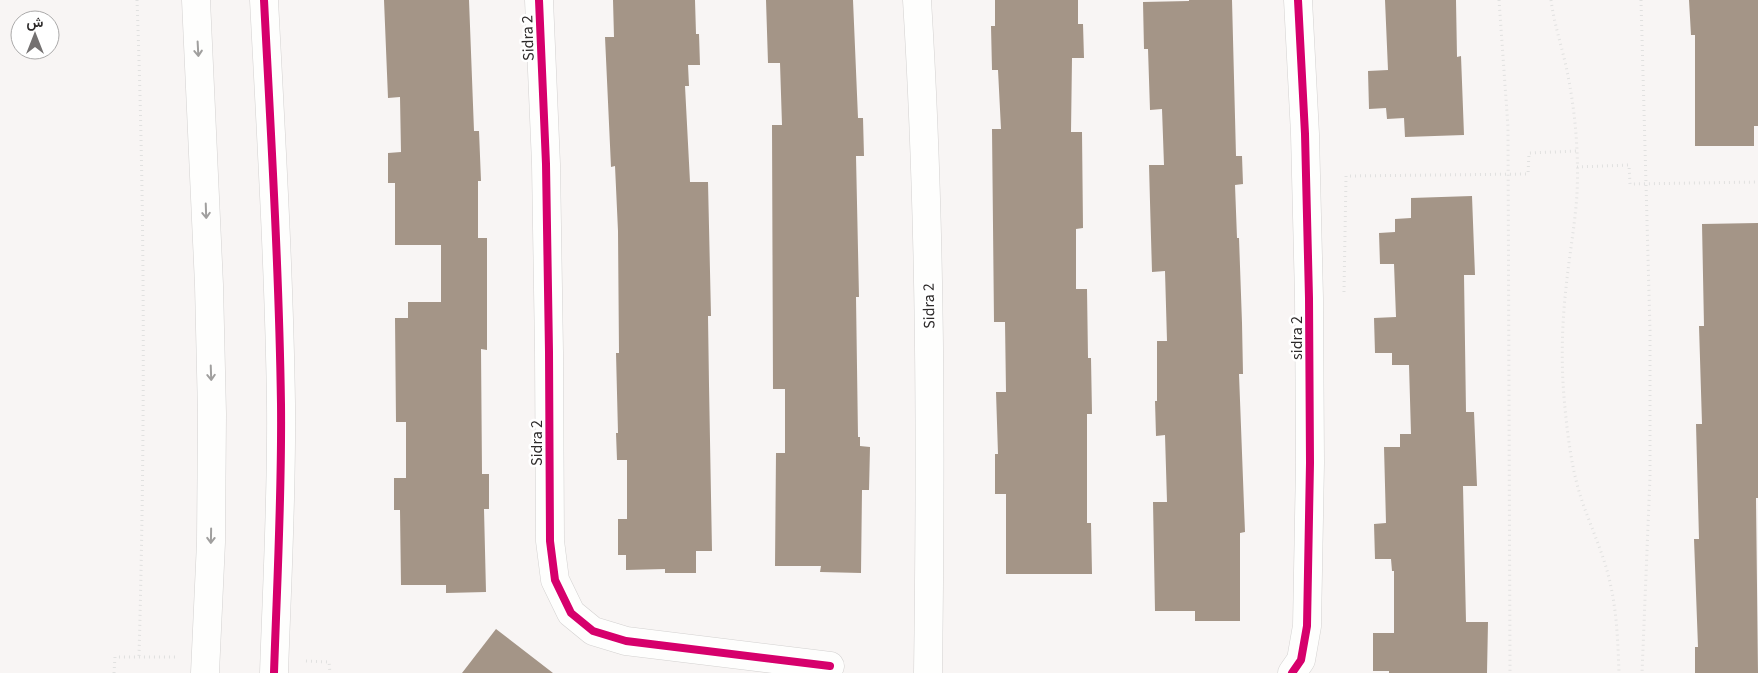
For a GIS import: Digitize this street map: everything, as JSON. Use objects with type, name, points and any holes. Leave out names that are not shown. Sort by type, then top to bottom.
[{"type":"street","points":[[196,0],[208,266],[212,414],[211,542],[205,673]]},
{"type":"street","points":[[264,0],[278,278],[281,396],[280,532],[274,673]]},
{"type":"street","name":"Sidra 2","points":[[539,0],[547,224],[550,541],[555,580],[571,613],[593,632],[626,641],[830,666]]},
{"type":"street","name":"Sidra 2","points":[[917,0],[925,190],[929,354],[930,518],[928,673]]},
{"type":"street","name":"sidra 2","points":[[1292,673],[1301,660],[1307,626],[1310,462],[1310,298],[1305,134],[1298,0]]},
{"type":"path","points":[[114,673],[115,657],[139,656],[143,503],[144,275],[137,0]]},
{"type":"path","points":[[1499,0],[1508,127],[1509,174],[1510,673]]},
{"type":"path","points":[[1551,0],[1554,24],[1566,66],[1573,108],[1577,151],[1577,194],[1562,343],[1564,396],[1570,448],[1582,500],[1599,542],[1611,586],[1618,631],[1619,673]]},
{"type":"path","points":[[1641,0],[1650,330],[1650,476],[1642,673]]},
{"type":"path","points":[[1310,298],[1343,299],[1346,176],[1528,174],[1528,153],[1577,151]]},
{"type":"path","points":[[1577,167],[1629,165],[1630,184],[1758,182]]},
{"type":"building","points":[[384,0],[469,0],[474,131],[479,131],[481,181],[478,181],[478,238],[487,238],[487,350],[481,349],[482,474],[489,474],[489,509],[484,509],[486,592],[446,593],[446,585],[401,585],[400,510],[394,510],[394,478],[406,478],[406,422],[396,422],[395,318],[408,318],[408,302],[441,302],[441,245],[395,245],[395,183],[388,183],[388,153],[401,152],[400,97],[388,98]]},
{"type":"building","points":[[613,0],[695,0],[696,34],[699,34],[700,65],[688,65],[689,86],[685,86],[690,182],[708,182],[711,316],[708,316],[712,551],[696,551],[696,573],[665,573],[665,569],[626,570],[626,555],[618,555],[618,519],[627,519],[627,460],[617,460],[616,433],[618,433],[616,353],[619,353],[618,231],[615,166],[611,167],[605,37],[614,37]]},
{"type":"building","points":[[766,0],[853,0],[858,118],[863,118],[864,156],[856,156],[859,297],[856,297],[858,437],[860,437],[860,446],[870,447],[869,490],[862,490],[861,573],[820,572],[821,566],[775,566],[776,453],[785,453],[785,389],[773,389],[772,125],[782,125],[780,63],[768,63]]},
{"type":"building","points":[[995,0],[1078,0],[1078,24],[1083,24],[1084,58],[1072,58],[1071,132],[1082,132],[1083,228],[1076,229],[1076,289],[1087,289],[1088,358],[1091,358],[1092,414],[1087,414],[1087,523],[1091,523],[1092,574],[1006,574],[1006,494],[995,494],[995,454],[998,454],[996,392],[1006,392],[1005,322],[994,322],[992,129],[1001,129],[998,70],[992,70],[991,26],[995,26]]},
{"type":"building","points":[[1232,0],[1236,156],[1242,156],[1243,184],[1235,185],[1242,323],[1243,374],[1239,374],[1245,532],[1240,533],[1240,621],[1195,621],[1195,611],[1155,611],[1153,502],[1167,502],[1165,435],[1156,436],[1157,341],[1167,341],[1165,271],[1152,272],[1149,165],[1164,165],[1162,109],[1150,110],[1148,49],[1144,49],[1143,2]]},
{"type":"building","points":[[1385,0],[1456,0],[1457,57],[1461,56],[1464,135],[1405,137],[1404,118],[1387,119],[1386,108],[1369,109],[1368,71],[1388,70]]},
{"type":"building","points":[[1689,0],[1758,0],[1758,126],[1754,126],[1754,146],[1695,146],[1695,35],[1691,35]]},
{"type":"building","points":[[1472,196],[1475,275],[1464,275],[1466,412],[1474,412],[1477,486],[1463,486],[1466,622],[1488,622],[1487,673],[1389,673],[1389,671],[1373,671],[1373,633],[1394,633],[1394,571],[1392,571],[1391,559],[1375,559],[1374,524],[1386,523],[1384,447],[1400,447],[1400,434],[1411,434],[1409,365],[1392,365],[1392,353],[1375,353],[1374,318],[1396,317],[1394,264],[1380,264],[1379,233],[1395,232],[1395,219],[1411,218],[1411,198]]},
{"type":"building","points":[[1758,223],[1758,498],[1756,498],[1758,673],[1695,673],[1695,647],[1698,647],[1694,539],[1699,539],[1696,424],[1702,424],[1699,326],[1704,326],[1702,224]]},
{"type":"building","points":[[496,629],[553,673],[462,673]]},
{"type":"cycle path","points":[[264,0],[277,253],[281,404],[280,505],[274,673]]},
{"type":"cycle path","points":[[539,0],[546,164],[550,541],[555,580],[571,613],[593,631],[626,641],[830,666]]},
{"type":"cycle path","points":[[1292,673],[1301,660],[1307,626],[1310,463],[1309,298],[1305,134],[1298,0]]}]
